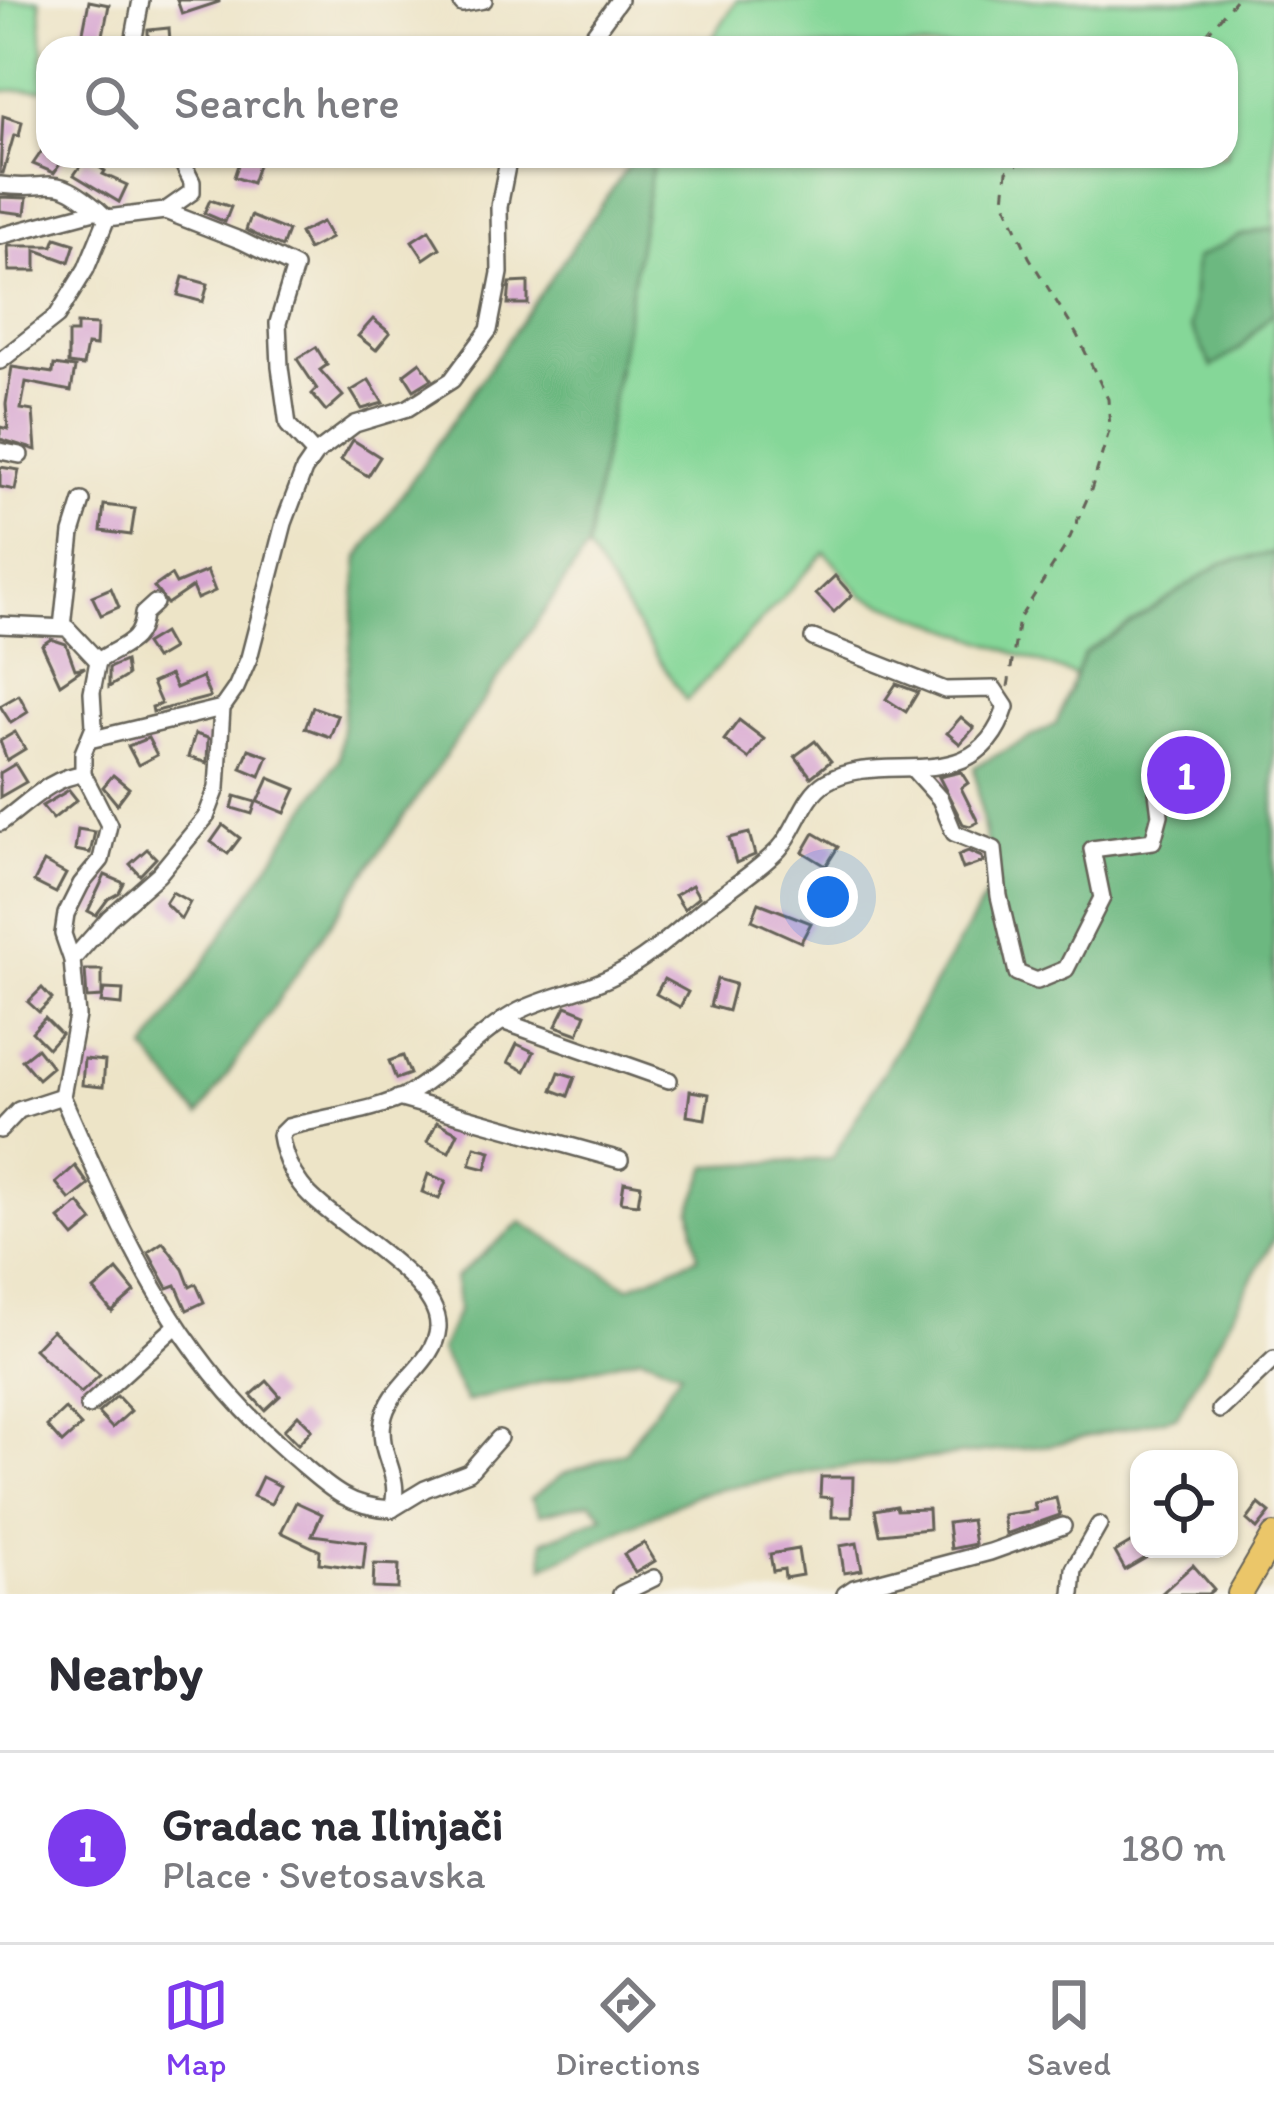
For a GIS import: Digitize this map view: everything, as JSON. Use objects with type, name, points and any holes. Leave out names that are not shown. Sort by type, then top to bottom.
[{"type":"main road","points":[[1240,1594],[1274,1536]]},
{"type":"street","points":[[133,36],[142,0]]},
{"type":"street","points":[[462,4],[484,0]]},
{"type":"street","points":[[593,36],[619,0]]},
{"type":"street","points":[[165,211],[193,188],[184,168]]},
{"type":"street","points":[[72,960],[109,918],[159,874],[206,817],[217,788],[222,708],[249,658],[284,523],[304,470],[315,454],[356,424],[408,408],[452,380],[489,330],[500,274],[499,207],[507,168]]},
{"type":"street","points":[[0,185],[24,188],[55,181],[102,214]]},
{"type":"street","points":[[0,236],[102,214],[165,211],[295,267],[278,323],[280,367],[288,425],[315,454]]},
{"type":"street","points":[[0,361],[57,316],[86,269],[102,214]]},
{"type":"street","points":[[0,451],[20,455]]},
{"type":"street","points":[[62,627],[72,533],[82,501]]},
{"type":"street","points":[[155,603],[142,614],[142,631],[135,639],[98,661],[92,692],[94,726],[82,753],[83,774],[109,825],[100,860],[80,884],[66,914],[63,934],[72,960],[77,1016],[62,1096],[122,1231],[175,1327],[200,1362],[261,1426],[332,1490],[357,1505],[392,1509],[425,1489],[469,1472],[499,1438]]},
{"type":"street","points":[[0,625],[62,627],[98,661]]},
{"type":"street","points":[[392,1509],[398,1489],[385,1454],[382,1422],[390,1398],[426,1357],[438,1334],[438,1314],[409,1279],[303,1188],[280,1135],[287,1127],[398,1098],[447,1068],[502,1021],[545,1000],[613,977],[781,848],[813,795],[827,782],[856,773],[938,767],[989,742],[1006,707],[994,689],[945,690],[813,638]]},
{"type":"street","points":[[89,740],[222,708]]},
{"type":"street","points":[[913,769],[940,799],[954,832],[994,849],[999,896],[1017,973],[1037,981],[1066,969],[1102,898],[1092,849],[1153,841],[1160,815],[1157,792]]},
{"type":"street","points":[[0,824],[38,792],[69,775],[83,774]]},
{"type":"street","points":[[502,1021],[669,1080]]},
{"type":"street","points":[[0,1130],[19,1111],[62,1096]]},
{"type":"street","points":[[398,1098],[620,1160]]},
{"type":"street","points":[[88,1406],[175,1327]]},
{"type":"street","points":[[1220,1410],[1274,1359]]},
{"type":"street","points":[[1072,1594],[1074,1569],[1099,1525]]},
{"type":"street","points":[[844,1594],[1063,1526]]},
{"type":"street","points":[[621,1594],[654,1578]]},
{"type":"path","points":[[1205,36],[1234,0]]},
{"type":"path","points":[[1006,707],[1019,619],[1067,544],[1091,490],[1110,428],[1108,399],[1077,335],[1029,257],[1004,200],[1006,171],[1011,168]]},
{"type":"green space","points":[[0,0],[40,0],[42,36],[36,36],[36,89],[0,91]]},
{"type":"green space","points":[[737,0],[1274,0],[1274,228],[1239,236],[1238,350],[1274,311],[1274,553],[1222,563],[1084,654],[1078,677],[863,596],[825,552],[686,701],[587,549],[652,168],[1238,168],[1238,36],[714,36]]},
{"type":"green space","points":[[627,168],[652,168],[587,549],[199,1116],[146,1050],[339,759],[359,557]]},
{"type":"green space","points":[[1274,228],[1274,311],[1238,350],[1212,367],[1191,327],[1195,259],[1239,236]]},
{"type":"green space","points":[[1274,553],[1274,1239],[1177,1416],[1051,1445],[814,1471],[698,1494],[544,1567],[543,1541],[604,1516],[591,1502],[540,1514],[531,1498],[563,1474],[625,1452],[681,1371],[641,1356],[466,1402],[440,1351],[458,1310],[455,1278],[521,1222],[629,1287],[698,1257],[691,1210],[708,1166],[832,1159],[993,884],[974,767],[1056,724],[1084,654],[1222,563]]},
{"type":"building","points":[[177,0],[219,0],[219,2],[182,14]]},
{"type":"building","points":[[89,1],[109,5],[103,36],[82,36]]},
{"type":"building","points":[[169,28],[170,36],[148,36],[148,30]]},
{"type":"building","points":[[3,116],[22,122],[0,173]]},
{"type":"building","points":[[79,168],[101,168],[103,174],[127,185],[119,202],[74,175]]},
{"type":"building","points":[[237,168],[257,168],[252,183],[234,177]]},
{"type":"building","points":[[0,197],[27,198],[25,214],[0,211]]},
{"type":"building","points":[[210,200],[231,207],[225,222],[204,213]]},
{"type":"building","points":[[251,216],[288,231],[282,247],[246,230]]},
{"type":"building","points":[[322,222],[331,238],[308,250],[300,233]]},
{"type":"building","points":[[429,230],[440,248],[424,259],[412,241]]},
{"type":"building","points":[[56,238],[75,244],[69,262],[36,250],[36,271],[9,271],[8,246],[53,246]]},
{"type":"building","points":[[183,277],[208,284],[203,302],[178,295]]},
{"type":"building","points":[[528,282],[528,304],[508,304],[510,283]]},
{"type":"building","points":[[373,319],[390,333],[376,350],[358,336]]},
{"type":"building","points":[[77,324],[97,325],[96,346],[87,345],[83,366],[68,364],[68,333],[77,333]]},
{"type":"building","points":[[316,347],[327,365],[320,370],[343,396],[326,411],[312,394],[317,389],[297,359]]},
{"type":"building","points":[[420,362],[432,379],[414,390],[404,374]]},
{"type":"building","points":[[54,365],[75,368],[71,391],[26,382],[21,409],[33,411],[36,450],[0,439],[0,427],[8,429],[6,404],[12,367],[53,373]]},
{"type":"building","points":[[369,380],[383,403],[362,409],[351,391]]},
{"type":"building","points":[[353,440],[380,457],[368,476],[341,460]]},
{"type":"building","points":[[0,467],[19,470],[15,490],[0,487]]},
{"type":"building","points":[[104,505],[135,509],[131,535],[101,531]]},
{"type":"building","points":[[207,571],[215,591],[197,599],[192,587],[167,604],[154,587],[171,575],[176,584]]},
{"type":"building","points":[[835,576],[852,595],[834,612],[816,594]]},
{"type":"building","points":[[111,588],[119,607],[101,615],[92,596]]},
{"type":"building","points":[[163,633],[172,649],[155,659],[145,644]]},
{"type":"building","points":[[51,639],[66,644],[75,669],[85,667],[60,684],[42,645]]},
{"type":"building","points":[[125,661],[127,676],[109,687],[109,668]]},
{"type":"building","points":[[170,675],[176,688],[202,677],[210,697],[153,712],[152,707],[161,704],[152,683]]},
{"type":"building","points":[[896,684],[918,692],[906,712],[886,699]]},
{"type":"building","points":[[19,695],[28,712],[11,723],[0,706]]},
{"type":"building","points":[[313,707],[338,716],[330,737],[305,728]]},
{"type":"building","points":[[961,717],[974,728],[960,744],[947,733]]},
{"type":"building","points":[[739,720],[764,739],[749,759],[724,740]]},
{"type":"building","points":[[15,732],[25,749],[7,760],[0,741]]},
{"type":"building","points":[[195,734],[208,738],[207,763],[188,757]]},
{"type":"building","points":[[148,738],[157,755],[138,765],[128,746]]},
{"type":"building","points":[[815,741],[831,761],[811,777],[795,756]]},
{"type":"building","points":[[249,749],[268,756],[260,776],[241,768]]},
{"type":"building","points":[[15,764],[26,782],[0,797],[0,773]]},
{"type":"building","points":[[961,772],[968,783],[961,788],[978,822],[970,826],[963,824],[939,777]]},
{"type":"building","points":[[113,775],[129,788],[117,804],[103,787]]},
{"type":"building","points":[[269,778],[296,789],[285,813],[258,802]]},
{"type":"building","points":[[69,790],[77,800],[53,819],[42,806]]},
{"type":"building","points":[[235,796],[256,802],[252,814],[232,808]]},
{"type":"building","points":[[223,825],[240,838],[228,854],[211,842]]},
{"type":"building","points":[[78,829],[95,832],[90,853],[75,850]]},
{"type":"building","points":[[749,833],[755,855],[736,863],[729,838]]},
{"type":"building","points":[[814,833],[838,847],[826,866],[803,852]]},
{"type":"building","points":[[147,849],[156,858],[140,875],[130,864]]},
{"type":"building","points":[[968,851],[983,862],[963,869],[958,855]]},
{"type":"building","points":[[44,862],[66,874],[56,893],[34,882]]},
{"type":"building","points":[[105,875],[124,883],[96,915],[88,911]]},
{"type":"building","points":[[692,885],[699,897],[684,909],[675,895]]},
{"type":"building","points":[[172,892],[190,902],[181,919],[165,903]]},
{"type":"building","points":[[759,903],[811,923],[801,942],[752,920]]},
{"type":"building","points":[[85,970],[102,970],[102,997],[87,998]]},
{"type":"building","points":[[664,979],[688,992],[680,1007],[656,994]]},
{"type":"building","points":[[717,979],[735,984],[728,1011],[710,1006]]},
{"type":"building","points":[[42,988],[52,999],[39,1012],[28,1002]]},
{"type":"building","points":[[104,989],[123,990],[122,1005],[101,1003]]},
{"type":"building","points":[[566,1006],[586,1014],[578,1034],[556,1026]]},
{"type":"building","points":[[45,1018],[61,1034],[48,1048],[32,1032]]},
{"type":"building","points":[[517,1044],[534,1052],[525,1071],[508,1062]]},
{"type":"building","points":[[37,1048],[52,1067],[38,1079],[22,1060]]},
{"type":"building","points":[[403,1056],[410,1074],[396,1079],[389,1061]]},
{"type":"building","points":[[84,1059],[105,1061],[103,1087],[82,1085]]},
{"type":"building","points":[[559,1072],[575,1077],[568,1096],[552,1090]]},
{"type":"building","points":[[690,1091],[709,1094],[705,1119],[687,1116]]},
{"type":"building","points":[[437,1122],[458,1133],[449,1152],[427,1142]]},
{"type":"building","points":[[475,1147],[491,1151],[486,1169],[470,1165]]},
{"type":"building","points":[[75,1166],[89,1185],[70,1200],[56,1183]]},
{"type":"building","points":[[428,1174],[446,1181],[439,1199],[422,1192]]},
{"type":"building","points":[[624,1182],[641,1185],[638,1204],[621,1202]]},
{"type":"building","points":[[79,1203],[93,1221],[74,1237],[59,1219]]},
{"type":"building","points":[[163,1242],[204,1302],[187,1310],[176,1285],[168,1288],[148,1252]]},
{"type":"building","points":[[117,1270],[135,1292],[112,1312],[94,1290]]},
{"type":"building","points":[[52,1330],[100,1375],[81,1393],[34,1349]]},
{"type":"building","points":[[267,1381],[280,1396],[265,1410],[251,1395]]},
{"type":"building","points":[[117,1396],[131,1411],[112,1428],[98,1413]]},
{"type":"building","points":[[65,1409],[81,1426],[62,1443],[47,1426]]},
{"type":"building","points":[[298,1415],[312,1429],[298,1444],[284,1430]]},
{"type":"building","points":[[262,1477],[280,1486],[271,1504],[253,1496]]},
{"type":"building","points":[[821,1477],[853,1477],[852,1517],[832,1517],[832,1498],[820,1497]]},
{"type":"building","points":[[1056,1498],[1060,1515],[1006,1534],[1003,1515],[1036,1510],[1034,1503]]},
{"type":"building","points":[[296,1502],[322,1514],[312,1535],[366,1542],[363,1569],[319,1563],[320,1551],[281,1532]]},
{"type":"building","points":[[1259,1504],[1270,1513],[1257,1529],[1247,1520]]},
{"type":"building","points":[[896,1506],[897,1510],[928,1509],[929,1529],[880,1534],[875,1510]]},
{"type":"building","points":[[971,1520],[975,1544],[951,1549],[948,1523]]},
{"type":"building","points":[[644,1543],[655,1561],[635,1573],[624,1554]]},
{"type":"building","points":[[857,1543],[862,1570],[844,1573],[840,1546]]},
{"type":"building","points":[[1130,1543],[1130,1558],[1146,1558],[1125,1570],[1115,1552]]},
{"type":"building","points":[[798,1549],[802,1575],[785,1578],[784,1569],[773,1571],[770,1554]]},
{"type":"building","points":[[374,1564],[399,1565],[398,1589],[373,1588]]},
{"type":"building","points":[[1193,1565],[1214,1589],[1208,1594],[1161,1594]]},
{"type":"place","name":"Gradac na Ilinjači","points":[[1186,775]]}]
